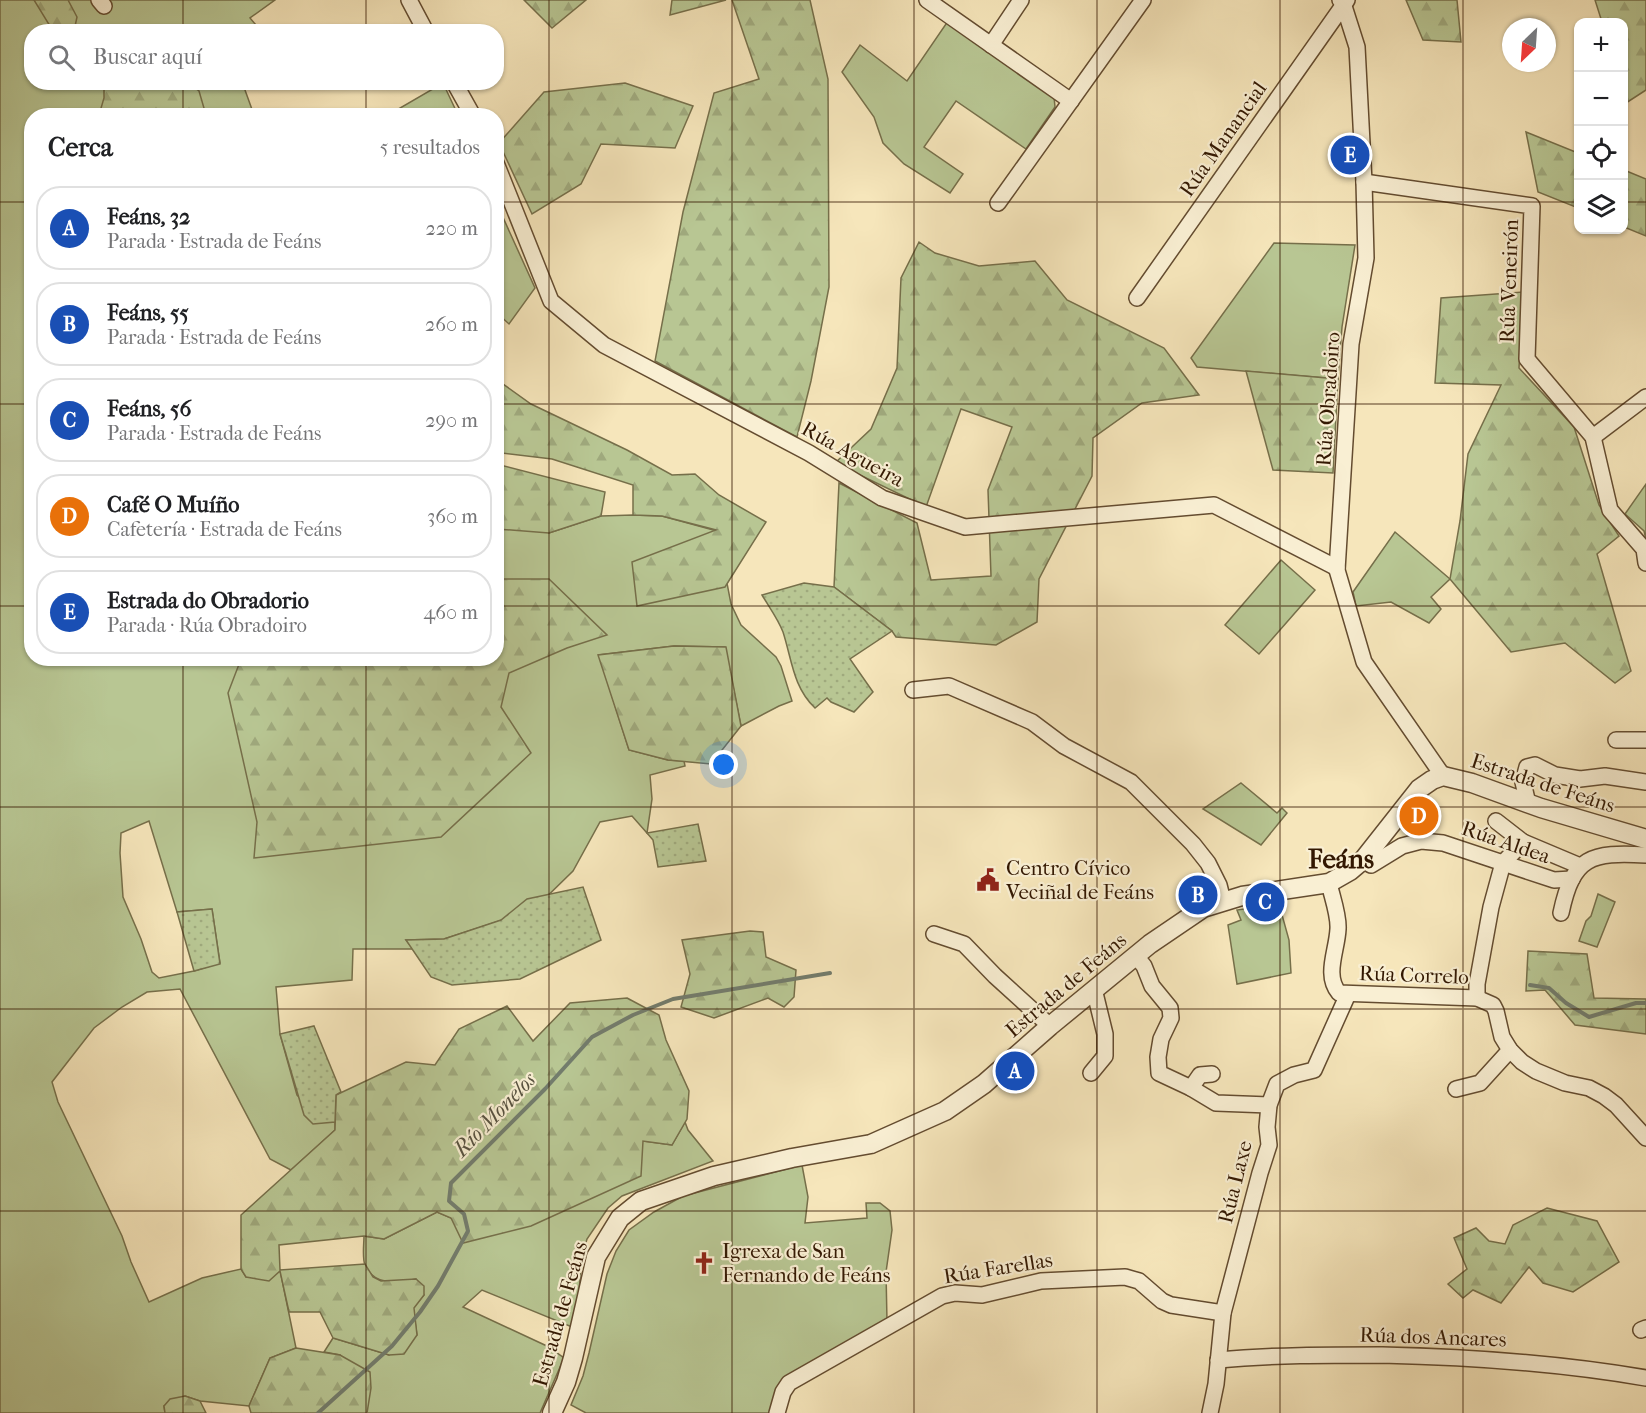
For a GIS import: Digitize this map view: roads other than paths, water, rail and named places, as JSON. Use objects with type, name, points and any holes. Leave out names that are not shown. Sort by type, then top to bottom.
[{"type":"street","points":[[409,0],[422,24]]},
{"type":"street","points":[[927,0],[1071,100]]},
{"type":"street","points":[[991,45],[1021,0]]},
{"type":"street","points":[[998,203],[1143,0]]},
{"type":"street","name":"Rúa Obradoiro","points":[[1343,1],[1358,47],[1366,258],[1351,344],[1338,568],[1364,662],[1443,776]]},
{"type":"street","name":"Rúa Manancial","points":[[1137,298],[1343,1]]},
{"type":"street","points":[[458,90],[469,108]]},
{"type":"street","name":"Rúa Veneirón","points":[[1364,182],[1532,206],[1527,359],[1593,437]]},
{"type":"street","name":"Rúa Agueira","points":[[504,183],[551,301],[604,345],[809,453],[882,498],[965,527],[1214,506],[1338,568]]},
{"type":"street","points":[[1646,397],[1593,437],[1610,510],[1644,549],[1646,563]]},
{"type":"street","points":[[913,690],[949,686],[1032,722],[1064,746],[1131,782],[1193,844],[1208,863],[1219,885],[1223,901]]},
{"type":"street","points":[[1616,741],[1646,740]]},
{"type":"street","points":[[1528,804],[1523,782],[1527,767],[1535,765],[1555,774],[1580,779],[1605,776],[1646,782]]},
{"type":"street","name":"Estrada de Feáns","points":[[552,1413],[566,1382],[573,1358],[596,1257],[620,1218],[641,1201],[714,1176],[792,1158],[872,1144],[945,1111],[984,1084],[1150,944],[1203,908],[1223,901],[1329,883],[1350,871],[1363,860],[1419,789],[1443,776],[1472,783],[1528,804],[1646,839]]},
{"type":"street","points":[[1496,821],[1523,842],[1576,872]]},
{"type":"street","name":"Rúa Aldea","points":[[1363,860],[1371,865],[1402,846],[1421,841],[1443,843],[1554,880],[1576,872]]},
{"type":"street","points":[[1477,998],[1477,984],[1491,907],[1503,863],[1523,842]]},
{"type":"street","points":[[1561,913],[1566,891],[1576,872],[1593,858],[1626,854],[1646,855]]},
{"type":"street","name":"Rúa Correlo","points":[[1329,883],[1339,927],[1331,976],[1334,987],[1339,993],[1477,998],[1493,1005],[1502,1037],[1510,1050],[1522,1062],[1536,1071],[1565,1083],[1589,1088],[1604,1096],[1616,1105],[1646,1138]]},
{"type":"street","points":[[934,934],[964,944],[1050,1026]]},
{"type":"street","points":[[1136,956],[1144,966],[1152,986],[1170,1008],[1171,1018],[1161,1040],[1159,1073],[1216,1103],[1269,1105]]},
{"type":"street","points":[[1091,1073],[1105,1056],[1105,1034],[1094,989]]},
{"type":"street","name":"Rúa Laxe","points":[[1210,1413],[1223,1313],[1269,1145],[1267,1126],[1269,1105],[1277,1084],[1294,1075],[1314,1070],[1348,994]]},
{"type":"street","points":[[1456,1089],[1480,1083],[1510,1050]]},
{"type":"street","points":[[1191,1088],[1200,1075],[1212,1074]]},
{"type":"street","name":"Rúa Farellas","points":[[777,1413],[783,1392],[789,1383],[942,1296],[955,1293],[982,1295],[1041,1281],[1125,1277],[1139,1281],[1162,1301],[1171,1305],[1223,1313]]},
{"type":"street","name":"Rúa dos Ancares","points":[[1218,1360],[1318,1354],[1466,1357],[1540,1363],[1646,1378]]},
{"type":"waterway","name":"Río Monelos","points":[[318,1413],[392,1346],[438,1286],[468,1231],[464,1214],[449,1201],[451,1183],[545,1089],[592,1037],[633,1015],[673,999],[830,973]]},
{"type":"waterway","name":"Río Monelos","points":[[1530,985],[1549,988],[1566,1003],[1589,1017],[1636,1003],[1646,1003]]},
{"type":"place","name":"Estrada do Obradorio","points":[[1350,155]]},
{"type":"place","name":"Café O Muíño","points":[[1419,816]]},
{"type":"place","name":"Centro Cívico Veciñal de Feáns","points":[[988,880]]},
{"type":"place","name":"Feáns, 55","points":[[1198,895]]},
{"type":"place","name":"Feáns, 56","points":[[1265,902]]},
{"type":"place","name":"Feáns, 32","points":[[1015,1071]]},
{"type":"place","name":"Igrexa de San Fernando de Feáns","points":[[704,1263]]},
{"type":"district","name":"Feáns","points":[[1341,859]]}]
